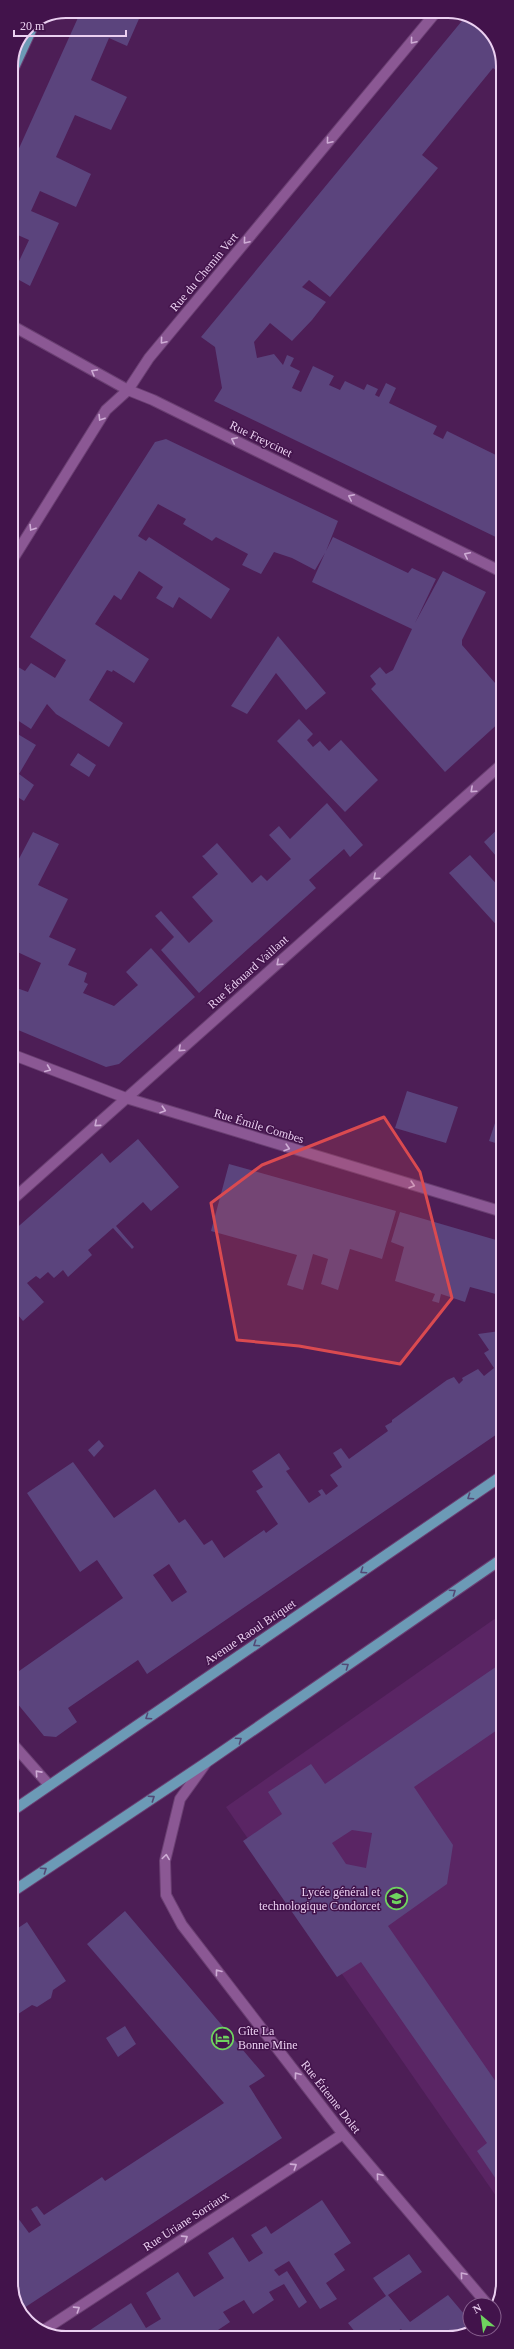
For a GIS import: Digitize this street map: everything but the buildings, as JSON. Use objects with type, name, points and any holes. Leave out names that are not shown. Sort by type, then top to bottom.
[{"type":"main road","points":[[19,57],[28,36]]},
{"type":"main road","name":"Avenue Raoul Briquet","points":[[18,1807],[496,1480]]},
{"type":"main road","points":[[18,1888],[207,1762],[496,1563]]},
{"type":"street","name":"Rue du Chemin Vert","points":[[18,551],[106,410],[128,390],[149,358],[432,18]]},
{"type":"street","name":"Rue Freycinet","points":[[18,329],[128,390],[153,400],[496,569]]},
{"type":"street","name":"Rue Édouard Vaillant","points":[[18,1195],[496,769]]},
{"type":"street","name":"Rue Émile Combes","points":[[18,1056],[126,1098],[496,1210]]},
{"type":"street","points":[[18,1750],[48,1785]]},
{"type":"street","name":"Rue Étienne Dolet","points":[[207,1762],[180,1799],[165,1861],[166,1896],[182,1925],[343,2134],[481,2297]]},
{"type":"street","name":"Rue Uriane Sorriaux","points":[[48,2327],[343,2134]]},
{"type":"highlighted area","points":[[384,1117],[420,1172],[452,1298],[400,1364],[299,1346],[237,1340],[211,1203],[262,1165]]},
{"type":"shaded area","name":"Lycée général et technologique Condorcet","points":[[496,1618],[496,2196],[226,1807]]},
{"type":"place","name":"Lycée général et technologique Condorcet","points":[[396,1899]]},
{"type":"place","name":"Gîte La Bonne Mine","points":[[222,2038]]}]
